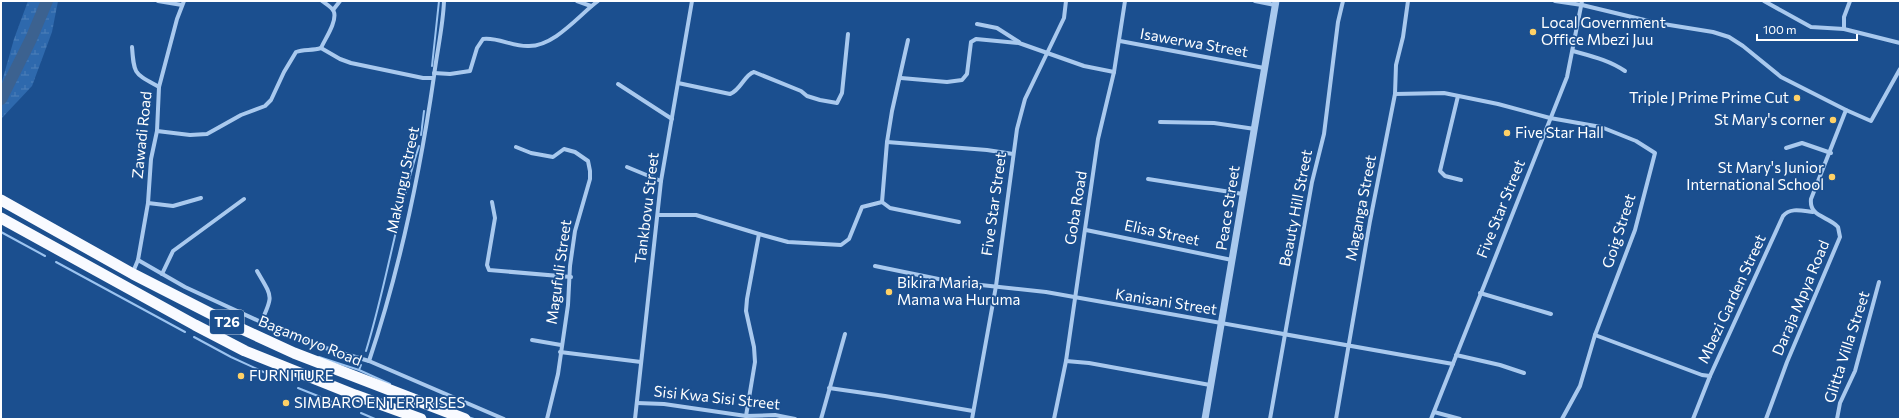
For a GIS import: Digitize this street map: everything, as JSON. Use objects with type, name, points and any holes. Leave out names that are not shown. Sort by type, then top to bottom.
[{"type":"highway","name":"Bagamoyo Road","points":[[1,200],[133,274],[231,324],[465,419]]},
{"type":"highway","name":"T26","points":[[1,218],[245,351],[355,395],[421,419]]},
{"type":"street","points":[[158,1],[183,3]]},
{"type":"street","points":[[322,1],[333,10]]},
{"type":"street","points":[[157,131],[190,135],[206,134],[217,130],[242,115],[265,106],[271,100],[286,67],[296,52],[312,51],[321,48],[334,20],[333,10],[340,1]]},
{"type":"street","name":"Makungu Street","points":[[369,362],[383,319],[412,205],[433,92],[433,78],[441,37],[444,1]]},
{"type":"street","points":[[577,1],[591,6]]},
{"type":"street","points":[[434,73],[450,74],[470,71],[477,48],[483,39],[529,46],[544,42],[556,36],[598,1]]},
{"type":"street","name":"Tankbovu Street","points":[[634,419],[661,181],[692,1]]},
{"type":"street","name":"Five Star Street","points":[[972,419],[996,286],[1017,129],[1025,99],[1048,54],[1064,18],[1066,1]]},
{"type":"street","name":"Goba Road","points":[[1054,419],[1066,361],[1098,139],[1114,72],[1125,1]]},
{"type":"street","points":[[1255,1],[1276,3]]},
{"type":"street","name":"Beauty Hill Street","points":[[1270,419],[1312,182],[1324,134],[1338,22],[1343,1]]},
{"type":"street","name":"Maganga Street","points":[[1336,419],[1370,221],[1395,94],[1396,65],[1403,37],[1408,1]]},
{"type":"street","points":[[1554,1],[1582,3],[1657,23],[1713,32],[1729,37],[1743,46],[1781,77],[1871,121],[1900,69]]},
{"type":"street","points":[[1764,1],[1811,27],[1844,29],[1900,43]]},
{"type":"street","points":[[1844,29],[1844,17],[1850,1]]},
{"type":"street","name":"Zawadi Road","points":[[133,274],[138,260],[148,203],[151,159],[157,131],[159,87],[183,3]]},
{"type":"street","name":"Peace Street","points":[[1205,419],[1276,3]]},
{"type":"street","name":"Five Star Street","points":[[1431,419],[1567,77],[1582,3]]},
{"type":"street","points":[[977,24],[998,28],[1019,43],[1048,54],[1084,66],[1114,72]]},
{"type":"street","points":[[678,83],[730,94],[738,90],[750,74],[754,72],[802,91],[808,96],[837,103],[842,93],[848,34]]},
{"type":"street","points":[[882,202],[887,142],[908,40]]},
{"type":"street","points":[[901,78],[947,82],[962,80],[967,74],[972,41],[988,40],[1019,43]]},
{"type":"street","name":"Isawerwa Street","points":[[1120,41],[1264,68]]},
{"type":"street","points":[[132,46],[133,68],[136,73],[159,87]]},
{"type":"street","points":[[321,48],[340,59],[351,63],[423,78],[433,78]]},
{"type":"street","points":[[1573,51],[1597,57],[1616,65],[1625,71]]},
{"type":"street","points":[[618,84],[672,119]]},
{"type":"street","points":[[1395,94],[1444,93],[1498,104],[1550,118]]},
{"type":"street","points":[[1458,96],[1440,171],[1445,176],[1461,180]]},
{"type":"street","points":[[1813,212],[1810,207],[1812,199],[1831,153],[1846,110]]},
{"type":"street","name":"Goig Street","points":[[1550,118],[1601,127],[1636,141],[1655,153],[1635,230],[1595,335],[1580,386],[1562,419]]},
{"type":"street","points":[[1160,122],[1214,123],[1255,129]]},
{"type":"street","points":[[887,142],[987,150],[1013,154]]},
{"type":"street","points":[[1786,148],[1802,143],[1831,153]]},
{"type":"street","name":"Magufuli Street","points":[[516,147],[530,153],[553,157],[564,149],[569,150],[582,157],[590,164],[588,187],[575,231],[570,266],[571,278],[568,305],[558,374],[547,419]]},
{"type":"street","points":[[627,167],[661,181]]},
{"type":"street","points":[[1148,179],[1243,194]]},
{"type":"street","points":[[148,203],[173,206],[201,198]]},
{"type":"street","points":[[162,274],[173,251],[244,199]]},
{"type":"street","points":[[492,202],[495,218],[486,265],[489,270],[571,278]]},
{"type":"street","points":[[882,202],[890,208],[905,212],[959,222]]},
{"type":"street","points":[[658,215],[696,215],[788,242],[841,245],[850,239],[862,207],[882,202]]},
{"type":"street","name":"Mbezi Garden Street","points":[[1595,335],[1706,377],[1710,376],[1783,216],[1787,211],[1792,210],[1813,212]]},
{"type":"street","name":"Daraja Mpya Road","points":[[1766,419],[1787,362],[1840,237],[1836,224],[1813,212]]},
{"type":"street","name":"Elisa Street","points":[[1086,230],[1233,260]]},
{"type":"street","points":[[746,416],[755,362],[754,347],[746,311],[759,234]]},
{"type":"street","points":[[138,260],[162,274],[260,322],[319,346],[369,362],[504,419]]},
{"type":"street","name":"Kanisani Street","points":[[875,266],[953,282],[1046,292],[1074,299],[1453,364]]},
{"type":"street","points":[[257,271],[266,288],[270,301],[260,322]]},
{"type":"street","name":"Glitta Villa Street","points":[[1837,419],[1840,403],[1855,371],[1879,282]]},
{"type":"street","points":[[1480,293],[1551,314]]},
{"type":"street","points":[[821,419],[845,334]]},
{"type":"street","points":[[532,340],[561,345]]},
{"type":"street","points":[[560,352],[641,362]]},
{"type":"street","points":[[1456,355],[1500,365],[1524,373]]},
{"type":"street","points":[[1066,361],[1089,363],[1210,385]]},
{"type":"street","points":[[1694,419],[1710,376]]},
{"type":"street","points":[[829,388],[974,411]]},
{"type":"street","name":"Sisi Kwa Sisi Street","points":[[637,403],[664,404],[746,416],[775,415],[795,419]]},
{"type":"street","points":[[1434,412],[1460,419]]},
{"type":"green space","points":[[28,1],[58,1],[52,32],[32,86],[1,119],[1,85],[14,39]]},
{"type":"waterway","points":[[1,99],[31,39],[47,1]]},
{"type":"waterway","points":[[432,66],[439,1]]},
{"type":"waterway","points":[[421,135],[424,111]]},
{"type":"waterway","points":[[366,351],[380,300],[404,197],[419,146]]},
{"type":"waterway","points":[[1,232],[45,256]]},
{"type":"waterway","points":[[56,262],[185,332]]},
{"type":"waterway","points":[[194,337],[231,357],[281,380]]},
{"type":"waterway","points":[[319,357],[359,370],[390,384]]},
{"type":"waterway","points":[[359,370],[361,365]]},
{"type":"waterway","points":[[298,388],[338,404]]},
{"type":"waterway","points":[[361,413],[375,419]]},
{"type":"waterway","points":[[468,417],[474,419]]},
{"type":"place","name":"Local Government Office Mbezi Juu","points":[[1533,32]]},
{"type":"place","name":"Triple J Prime Prime Cut","points":[[1797,98]]},
{"type":"place","name":"St Mary's corner","points":[[1833,120]]},
{"type":"place","name":"Five Star Hall","points":[[1507,133]]},
{"type":"place","name":"St Mary's Junior International School","points":[[1832,177]]},
{"type":"place","name":"Bikira Maria, Mama wa Huruma","points":[[889,292]]},
{"type":"place","name":"FURNITURE","points":[[241,376]]},
{"type":"place","name":"SIMBARO ENTERPRISES","points":[[286,403]]}]
